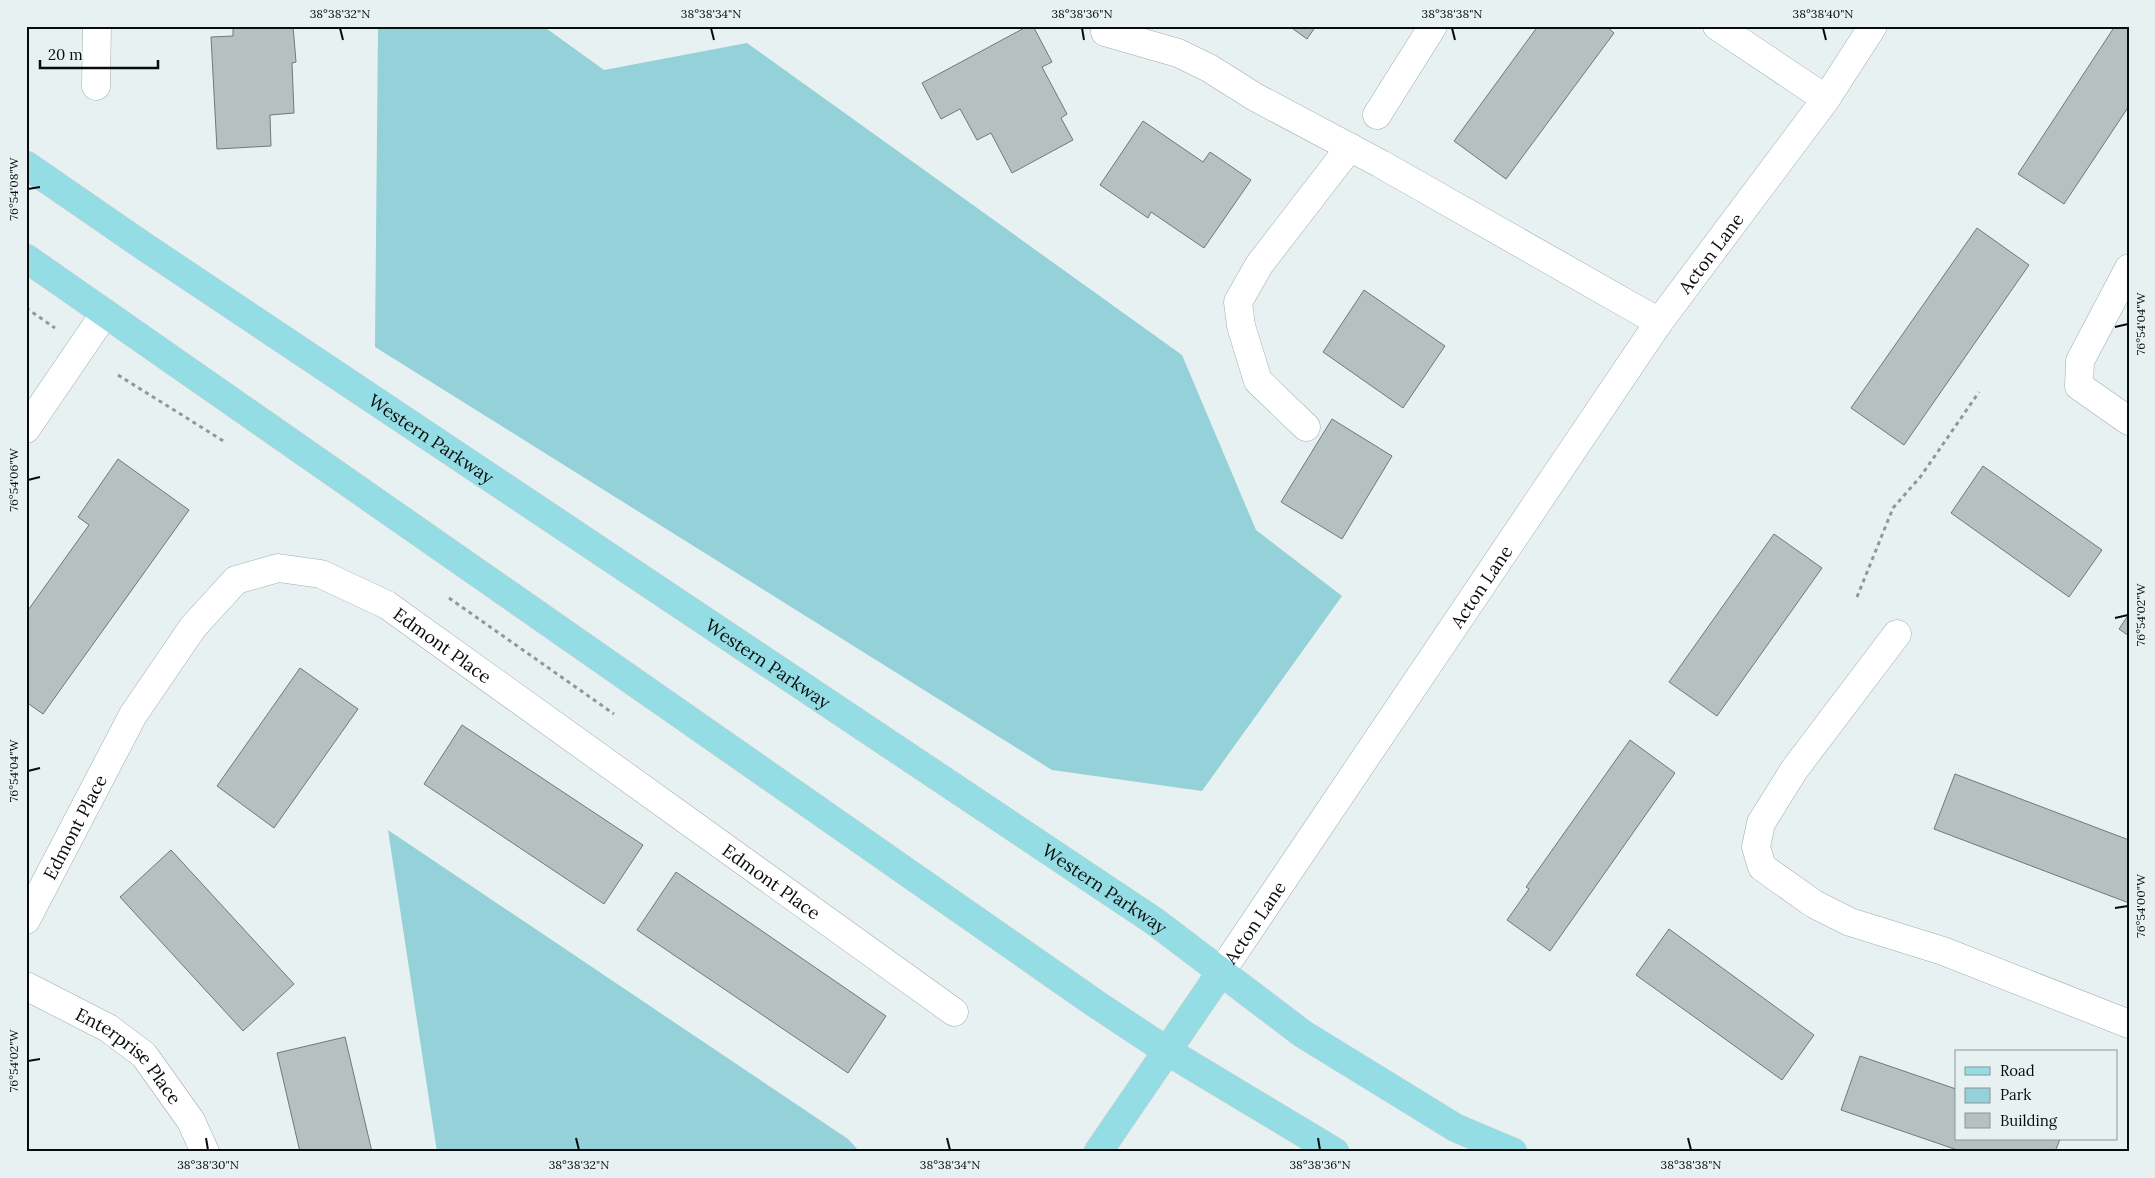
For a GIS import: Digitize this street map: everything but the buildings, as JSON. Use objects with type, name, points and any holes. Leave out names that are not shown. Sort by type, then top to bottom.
[{"type":"main road","name":"Western Parkway","points":[[26,165],[200,284],[1154,921],[1303,1034],[1456,1128],[1513,1152]]},
{"type":"main road","points":[[26,258],[1096,1004],[1167,1051],[1335,1152]]},
{"type":"main road","name":"Acton Lane","points":[[1098,1152],[1221,972]]},
{"type":"street","points":[[96,86],[97,26]]},
{"type":"street","points":[[1377,115],[1433,26]]},
{"type":"street","points":[[1717,26],[1826,98]]},
{"type":"street","name":"Acton Lane","points":[[1221,972],[1658,322],[1826,98],[1873,26]]},
{"type":"street","points":[[1105,32],[1178,53],[1202,64],[1255,97],[1350,147],[1658,322]]},
{"type":"street","points":[[1306,427],[1258,381],[1241,326],[1238,302],[1259,266],[1350,147]]},
{"type":"street","points":[[2129,268],[2080,361],[2079,386],[2129,421]]},
{"type":"street","points":[[26,429],[105,313]]},
{"type":"street","name":"Edmont Place","points":[[26,920],[133,715],[193,627],[236,580],[278,568],[321,574],[388,605],[954,1012]]},
{"type":"street","points":[[1897,634],[1794,770],[1761,823],[1756,848],[1762,867],[1814,904],[1850,922],[1943,951],[2129,1024]]},
{"type":"street","name":"Enterprise Place","points":[[26,986],[108,1028],[144,1054],[191,1121],[205,1152]]},
{"type":"path","points":[[26,308],[58,330]]},
{"type":"path","points":[[118,375],[232,446]]},
{"type":"path","points":[[1857,597],[1893,508],[1920,476],[1979,392]]},
{"type":"path","points":[[1214,1152],[1244,1152]]},
{"type":"green space","points":[[378,26],[543,26],[604,70],[747,43],[1182,355],[1256,530],[1342,596],[1202,791],[1052,770],[375,347]]},
{"type":"green space","points":[[388,830],[848,1139],[860,1152],[437,1152]]}]
